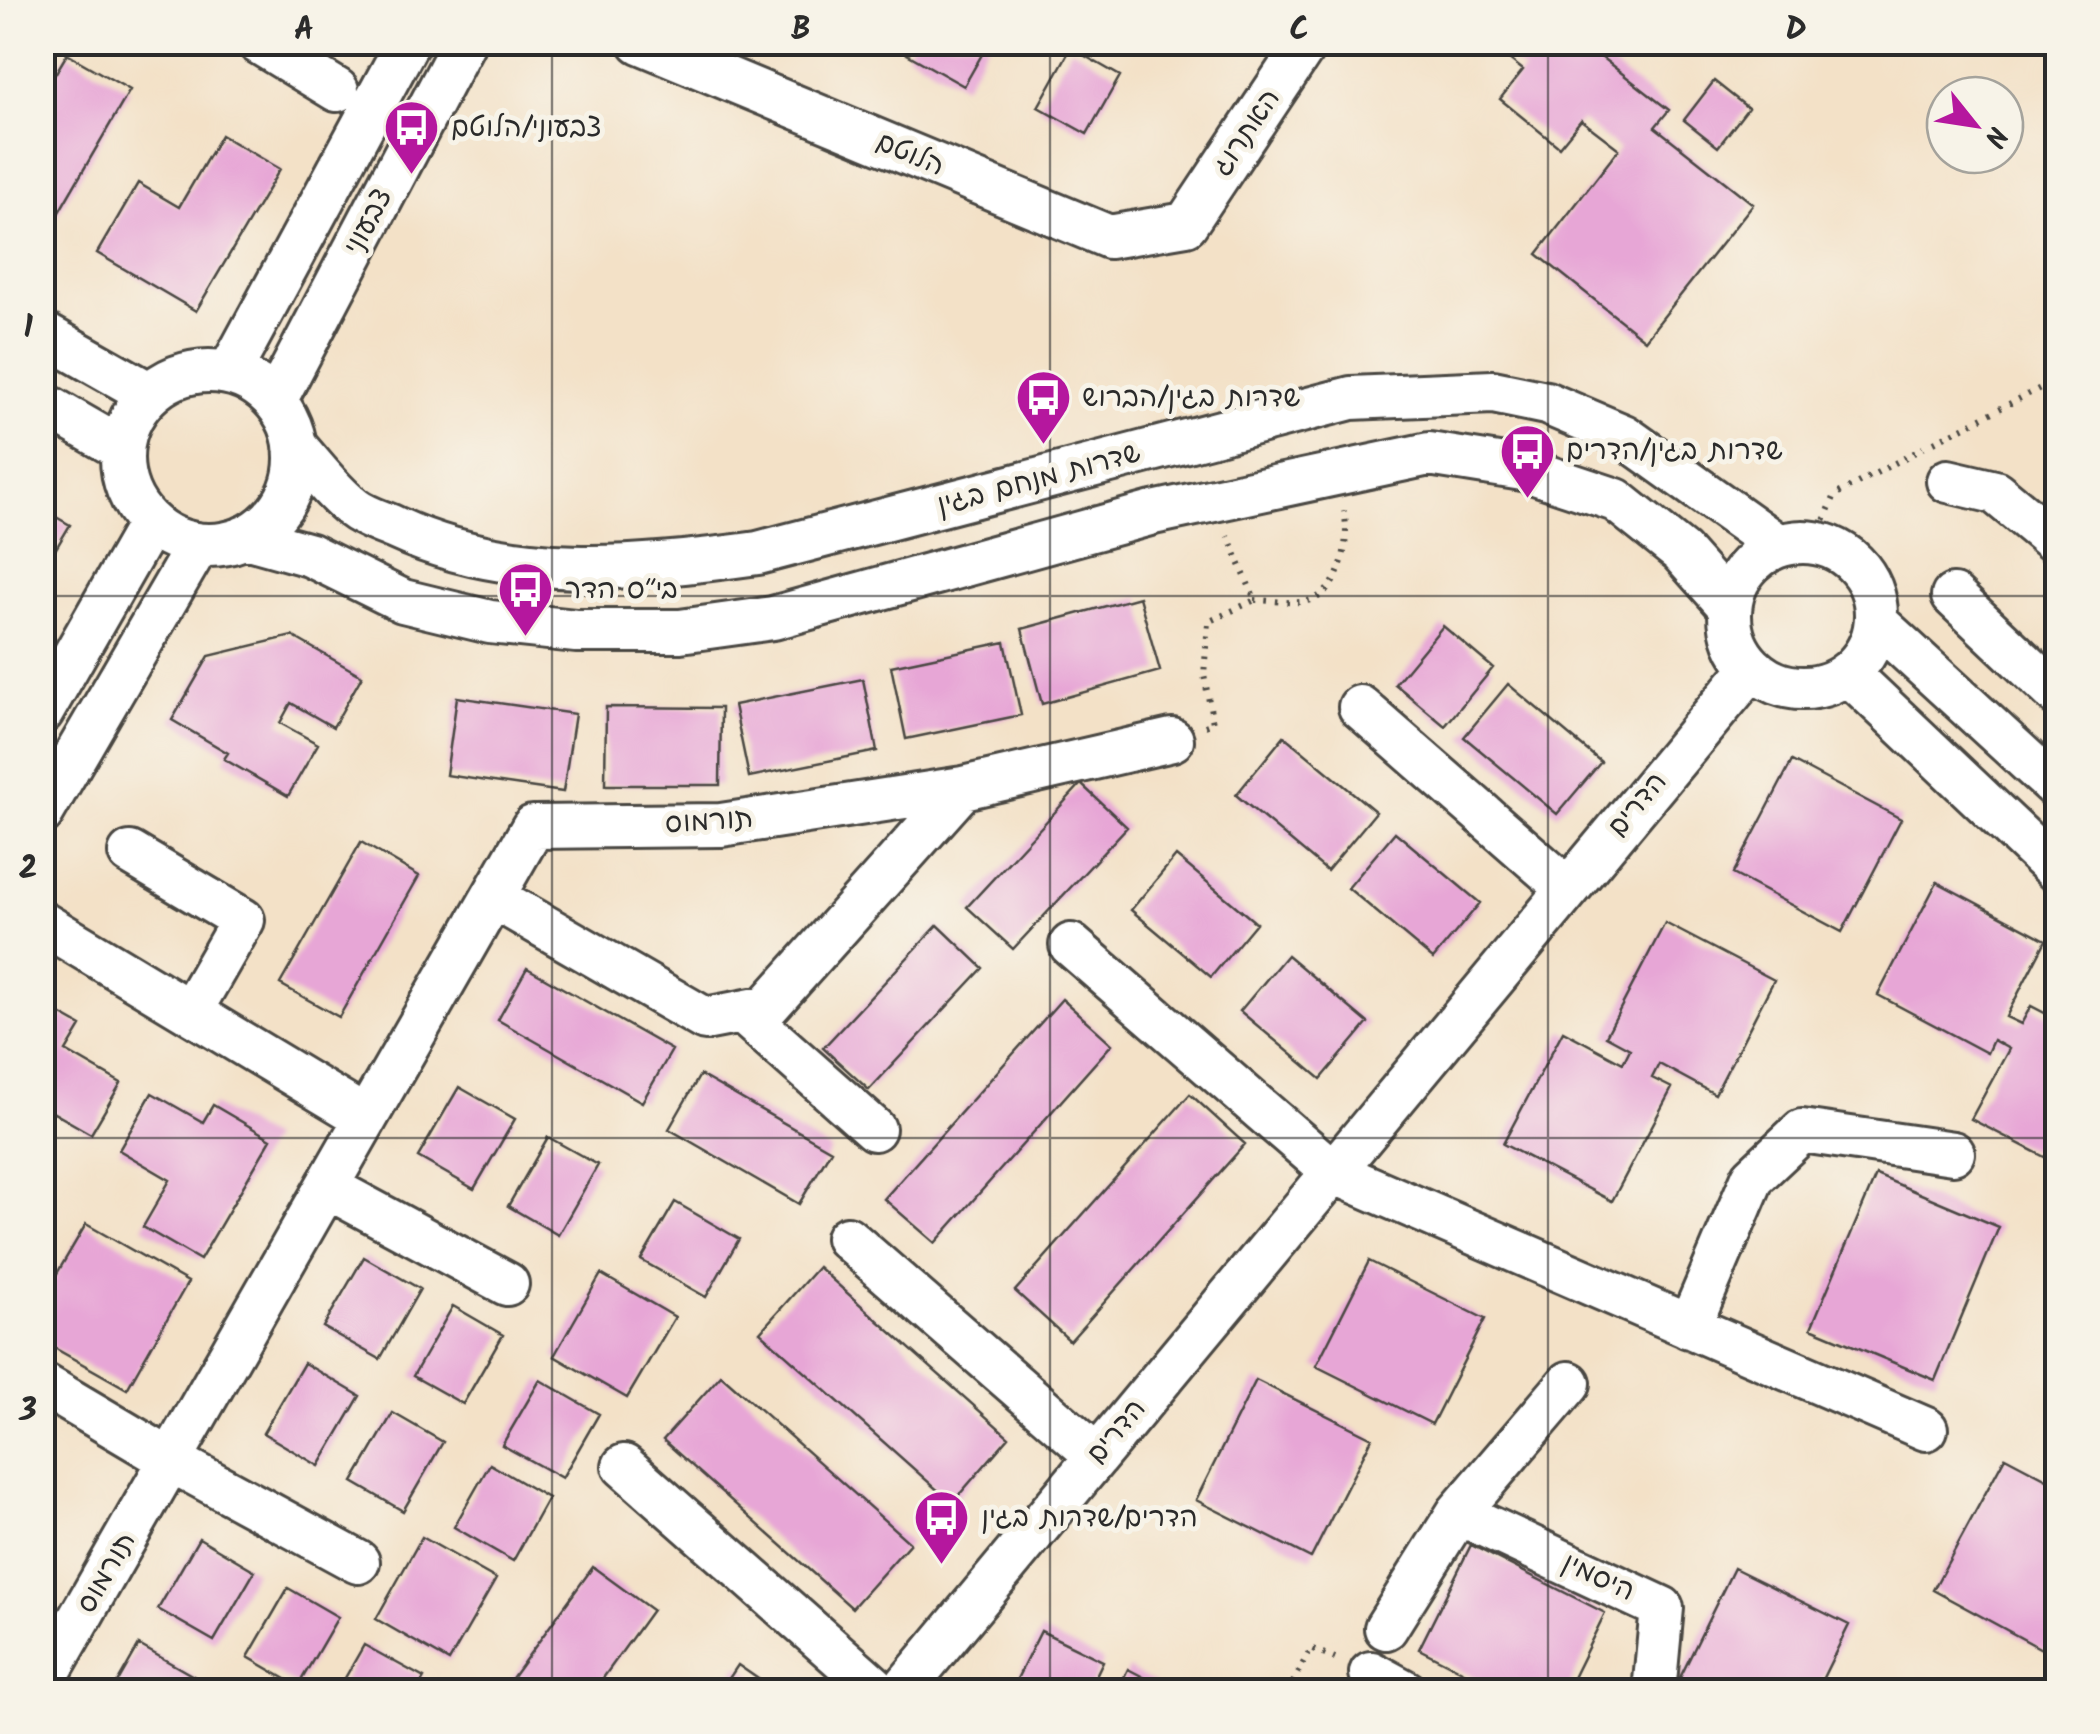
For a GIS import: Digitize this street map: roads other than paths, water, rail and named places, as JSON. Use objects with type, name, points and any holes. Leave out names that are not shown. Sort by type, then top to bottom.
[{"type":"street","points":[[258,42],[338,90]]},
{"type":"street","name":"צבעוני","points":[[229,373],[408,42]]},
{"type":"street","name":"צבעוני","points":[[275,401],[464,42]]},
{"type":"street","name":"הלוטם","points":[[640,42],[1109,238],[1186,224]]},
{"type":"street","name":"האתרוג","points":[[1186,224],[1308,42]]},
{"type":"street","points":[[42,333],[150,394]]},
{"type":"street","points":[[202,371],[229,373],[262,388],[285,415],[295,446],[294,474],[285,500],[268,522],[245,538],[198,545],[172,538],[150,524],[134,502],[124,476],[122,449],[127,429],[150,394],[174,378],[202,371]]},
{"type":"street","name":"שדרות מנחם בגין","points":[[295,446],[353,509],[422,541],[500,562],[575,567],[665,566],[758,553],[1351,398],[1493,392],[1546,403],[1624,436],[1777,545]]},
{"type":"street","points":[[42,403],[122,449]]},
{"type":"street","points":[[245,538],[310,555],[403,601],[490,622],[576,631],[680,631],[774,618],[1153,513],[1429,454],[1523,468],[1616,500],[1681,552],[1730,606]]},
{"type":"street","points":[[1948,481],[1995,492],[2058,544]]},
{"type":"street","points":[[42,712],[150,524]]},
{"type":"street","points":[[1814,542],[1834,547],[1864,573],[1874,596],[1877,622],[1866,654],[1848,673],[1824,686],[1798,688],[1773,682],[1741,656],[1731,632],[1730,606],[1739,578],[1755,558],[1777,545],[1814,542]]},
{"type":"street","points":[[42,813],[198,545]]},
{"type":"street","points":[[1953,596],[2058,694]]},
{"type":"street","points":[[1877,622],[2058,789]]},
{"type":"street","name":"הדרים","points":[[901,1692],[1752,668]]},
{"type":"street","points":[[1848,673],[2058,872]]},
{"type":"street","points":[[1360,707],[1568,889]]},
{"type":"street","name":"תורמוס","points":[[42,1684],[533,827],[721,825],[963,788],[1172,740]]},
{"type":"street","points":[[493,897],[705,1019],[767,1007],[963,788]]},
{"type":"street","points":[[130,853],[242,920],[190,1012]]},
{"type":"street","points":[[42,923],[366,1118]]},
{"type":"street","points":[[1070,945],[1333,1172],[1926,1430]]},
{"type":"street","points":[[742,1012],[874,1128]]},
{"type":"street","points":[[1689,1327],[1753,1177],[1802,1131],[1953,1153]]},
{"type":"street","points":[[327,1188],[507,1284]]},
{"type":"street","points":[[847,1238],[1098,1456]]},
{"type":"street","points":[[1386,1628],[1458,1513],[1569,1383]]},
{"type":"street","points":[[42,1384],[172,1461],[358,1562]]},
{"type":"street","points":[[624,1466],[880,1692]]},
{"type":"street","name":"היסמין","points":[[1458,1513],[1662,1608],[1654,1692]]},
{"type":"place","name":"צבעוני/הלוטם","points":[[412,177]]},
{"type":"place","name":"שדרות בגין/הברוש","points":[[1043,447]]},
{"type":"place","name":"שדרות בגין/הדרים","points":[[1527,500]]},
{"type":"place","name":"בי״ס הדר","points":[[526,639]]},
{"type":"place","name":"הדרים/שדרות בגין","points":[[942,1567]]}]
